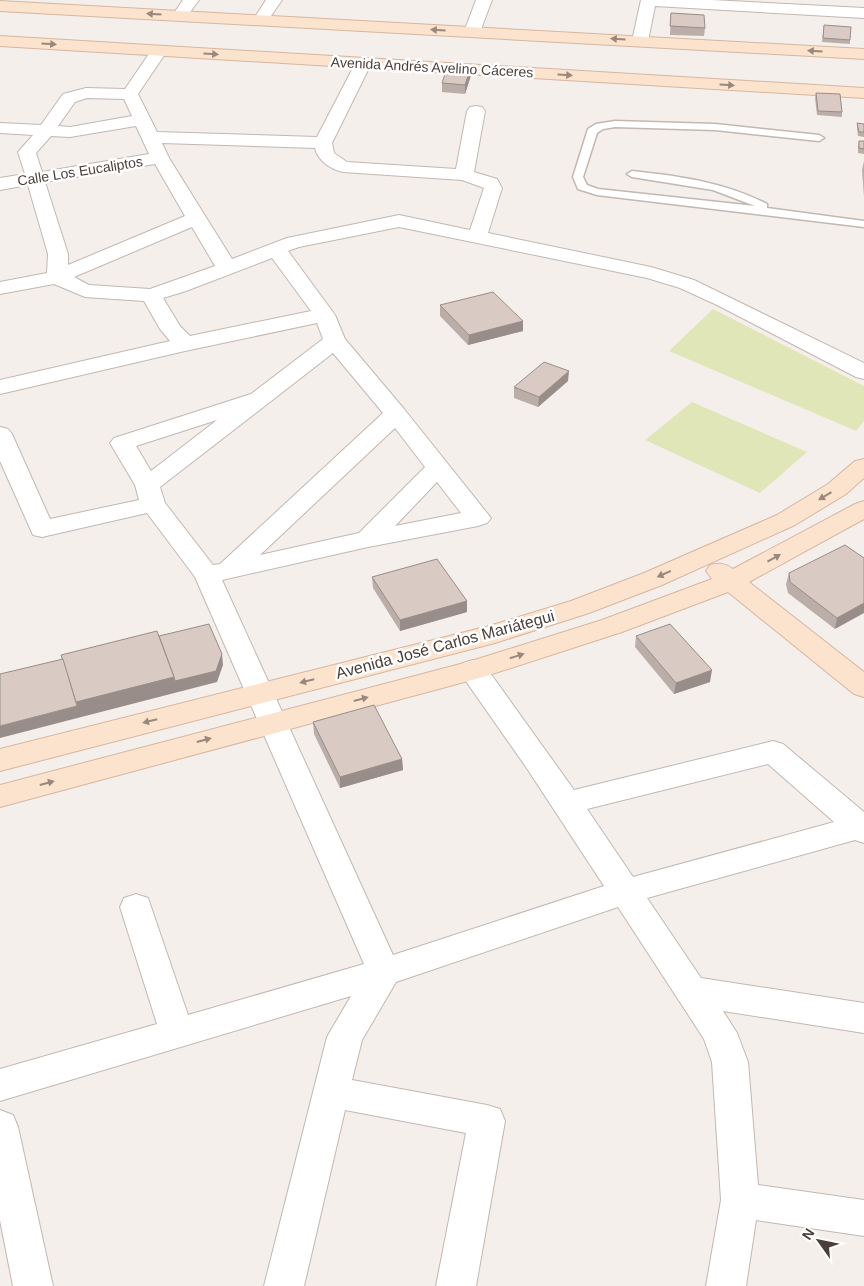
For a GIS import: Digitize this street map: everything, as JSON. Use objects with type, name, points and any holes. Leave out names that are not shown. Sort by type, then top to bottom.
[{"type":"main road","points":[[0,6],[640,40],[864,54]]},
{"type":"main road","name":"Avenida Andrés Avelino Cáceres","points":[[0,18],[864,66]]},
{"type":"main road","name":"Avenida Andrés Avelino Cáceres","points":[[0,29],[588,61]]},
{"type":"main road","name":"Avenida Andrés Avelino Cáceres","points":[[0,41],[864,93]]},
{"type":"main road","name":"Avenida José Carlos Mariátegui","points":[[0,760],[261,692],[495,634],[580,607],[652,580],[786,520],[837,489],[864,466]]},
{"type":"main road","name":"Avenida José Carlos Mariátegui","points":[[0,796],[473,670],[612,626],[731,581],[864,509]]},
{"type":"main road","points":[[702,558],[864,687]]},
{"type":"street","points":[[180,16],[191,0]]},
{"type":"street","points":[[261,20],[274,0]]},
{"type":"street","points":[[472,32],[484,0]]},
{"type":"street","points":[[640,40],[649,0],[797,5],[864,13]]},
{"type":"street","points":[[130,94],[159,51]]},
{"type":"street","points":[[364,62],[323,143],[326,156],[343,167],[464,175],[490,183],[493,188],[477,236]]},
{"type":"street","points":[[57,277],[58,254],[27,152],[46,131],[69,98],[86,93],[130,94]]},
{"type":"street","points":[[130,94],[160,158],[226,268]]},
{"type":"street","points":[[464,175],[476,112]]},
{"type":"street","points":[[0,128],[70,132],[141,120]]},
{"type":"street","points":[[149,137],[323,143]]},
{"type":"street","name":"Calle Los Eucaliptos","points":[[0,184],[160,158]]},
{"type":"street","points":[[0,288],[57,277],[196,218]]},
{"type":"street","points":[[57,277],[85,291],[151,296],[180,287],[294,242],[399,221],[651,273],[687,284],[864,372]]},
{"type":"street","points":[[217,573],[368,539],[478,518],[396,414],[335,341],[324,315],[276,250]]},
{"type":"street","points":[[151,296],[171,329],[185,344]]},
{"type":"street","points":[[0,387],[185,344],[324,315]]},
{"type":"street","points":[[0,434],[42,529],[150,494],[259,399],[335,341]]},
{"type":"street","points":[[259,399],[122,443],[150,494],[217,573],[272,722],[384,972]]},
{"type":"street","points":[[217,573],[396,414]]},
{"type":"street","points":[[368,539],[438,467]]},
{"type":"street","points":[[473,670],[529,745],[565,803],[719,1033],[730,1062],[740,1200],[726,1286]]},
{"type":"street","points":[[565,803],[772,752],[862,827]]},
{"type":"street","points":[[0,1085],[384,972],[624,892],[862,827]]},
{"type":"street","points":[[136,907],[177,1033]]},
{"type":"street","points":[[284,1286],[346,1037],[384,972]]},
{"type":"street","points":[[690,991],[864,1018]]},
{"type":"street","points":[[332,1092],[487,1121],[456,1286]]},
{"type":"street","points":[[0,1127],[33,1286]]},
{"type":"street","points":[[740,1200],[864,1218]]},
{"type":"lane","points":[[819,138],[714,127],[615,124],[600,126],[592,131],[578,177],[582,187],[596,192],[864,224]]},
{"type":"lane","points":[[632,174],[684,180],[735,194],[756,202],[774,212]]},
{"type":"green space","points":[[713,309],[864,386],[864,421],[856,431],[669,351]]},
{"type":"green space","points":[[692,402],[807,452],[760,493],[645,440]]},
{"type":"building","points":[[671,13],[704,15],[705,28],[670,26]]},
{"type":"building","points":[[824,25],[851,27],[850,40],[823,38]]},
{"type":"building","points":[[448,65],[471,67],[465,85],[442,83]]},
{"type":"building","points":[[816,93],[840,94],[842,112],[818,111]]},
{"type":"building","points":[[857,123],[864,124],[864,132],[859,132]]},
{"type":"building","points":[[859,141],[864,141],[864,149],[859,148]]},
{"type":"building","points":[[493,292],[523,321],[469,335],[440,305]]},
{"type":"building","points":[[544,362],[569,371],[539,397],[514,387]]},
{"type":"building","points":[[845,545],[864,558],[864,603],[837,618],[790,582],[789,573]]},
{"type":"building","points":[[437,559],[467,601],[400,620],[372,577]]},
{"type":"building","points":[[209,624],[222,654],[216,671],[175,681],[159,636]]},
{"type":"building","points":[[670,624],[712,670],[676,683],[636,636]]},
{"type":"building","points":[[157,631],[174,677],[76,702],[61,655]]},
{"type":"building","points":[[63,659],[77,706],[0,726],[0,674]]},
{"type":"building","points":[[374,705],[402,759],[340,777],[313,722]]}]
